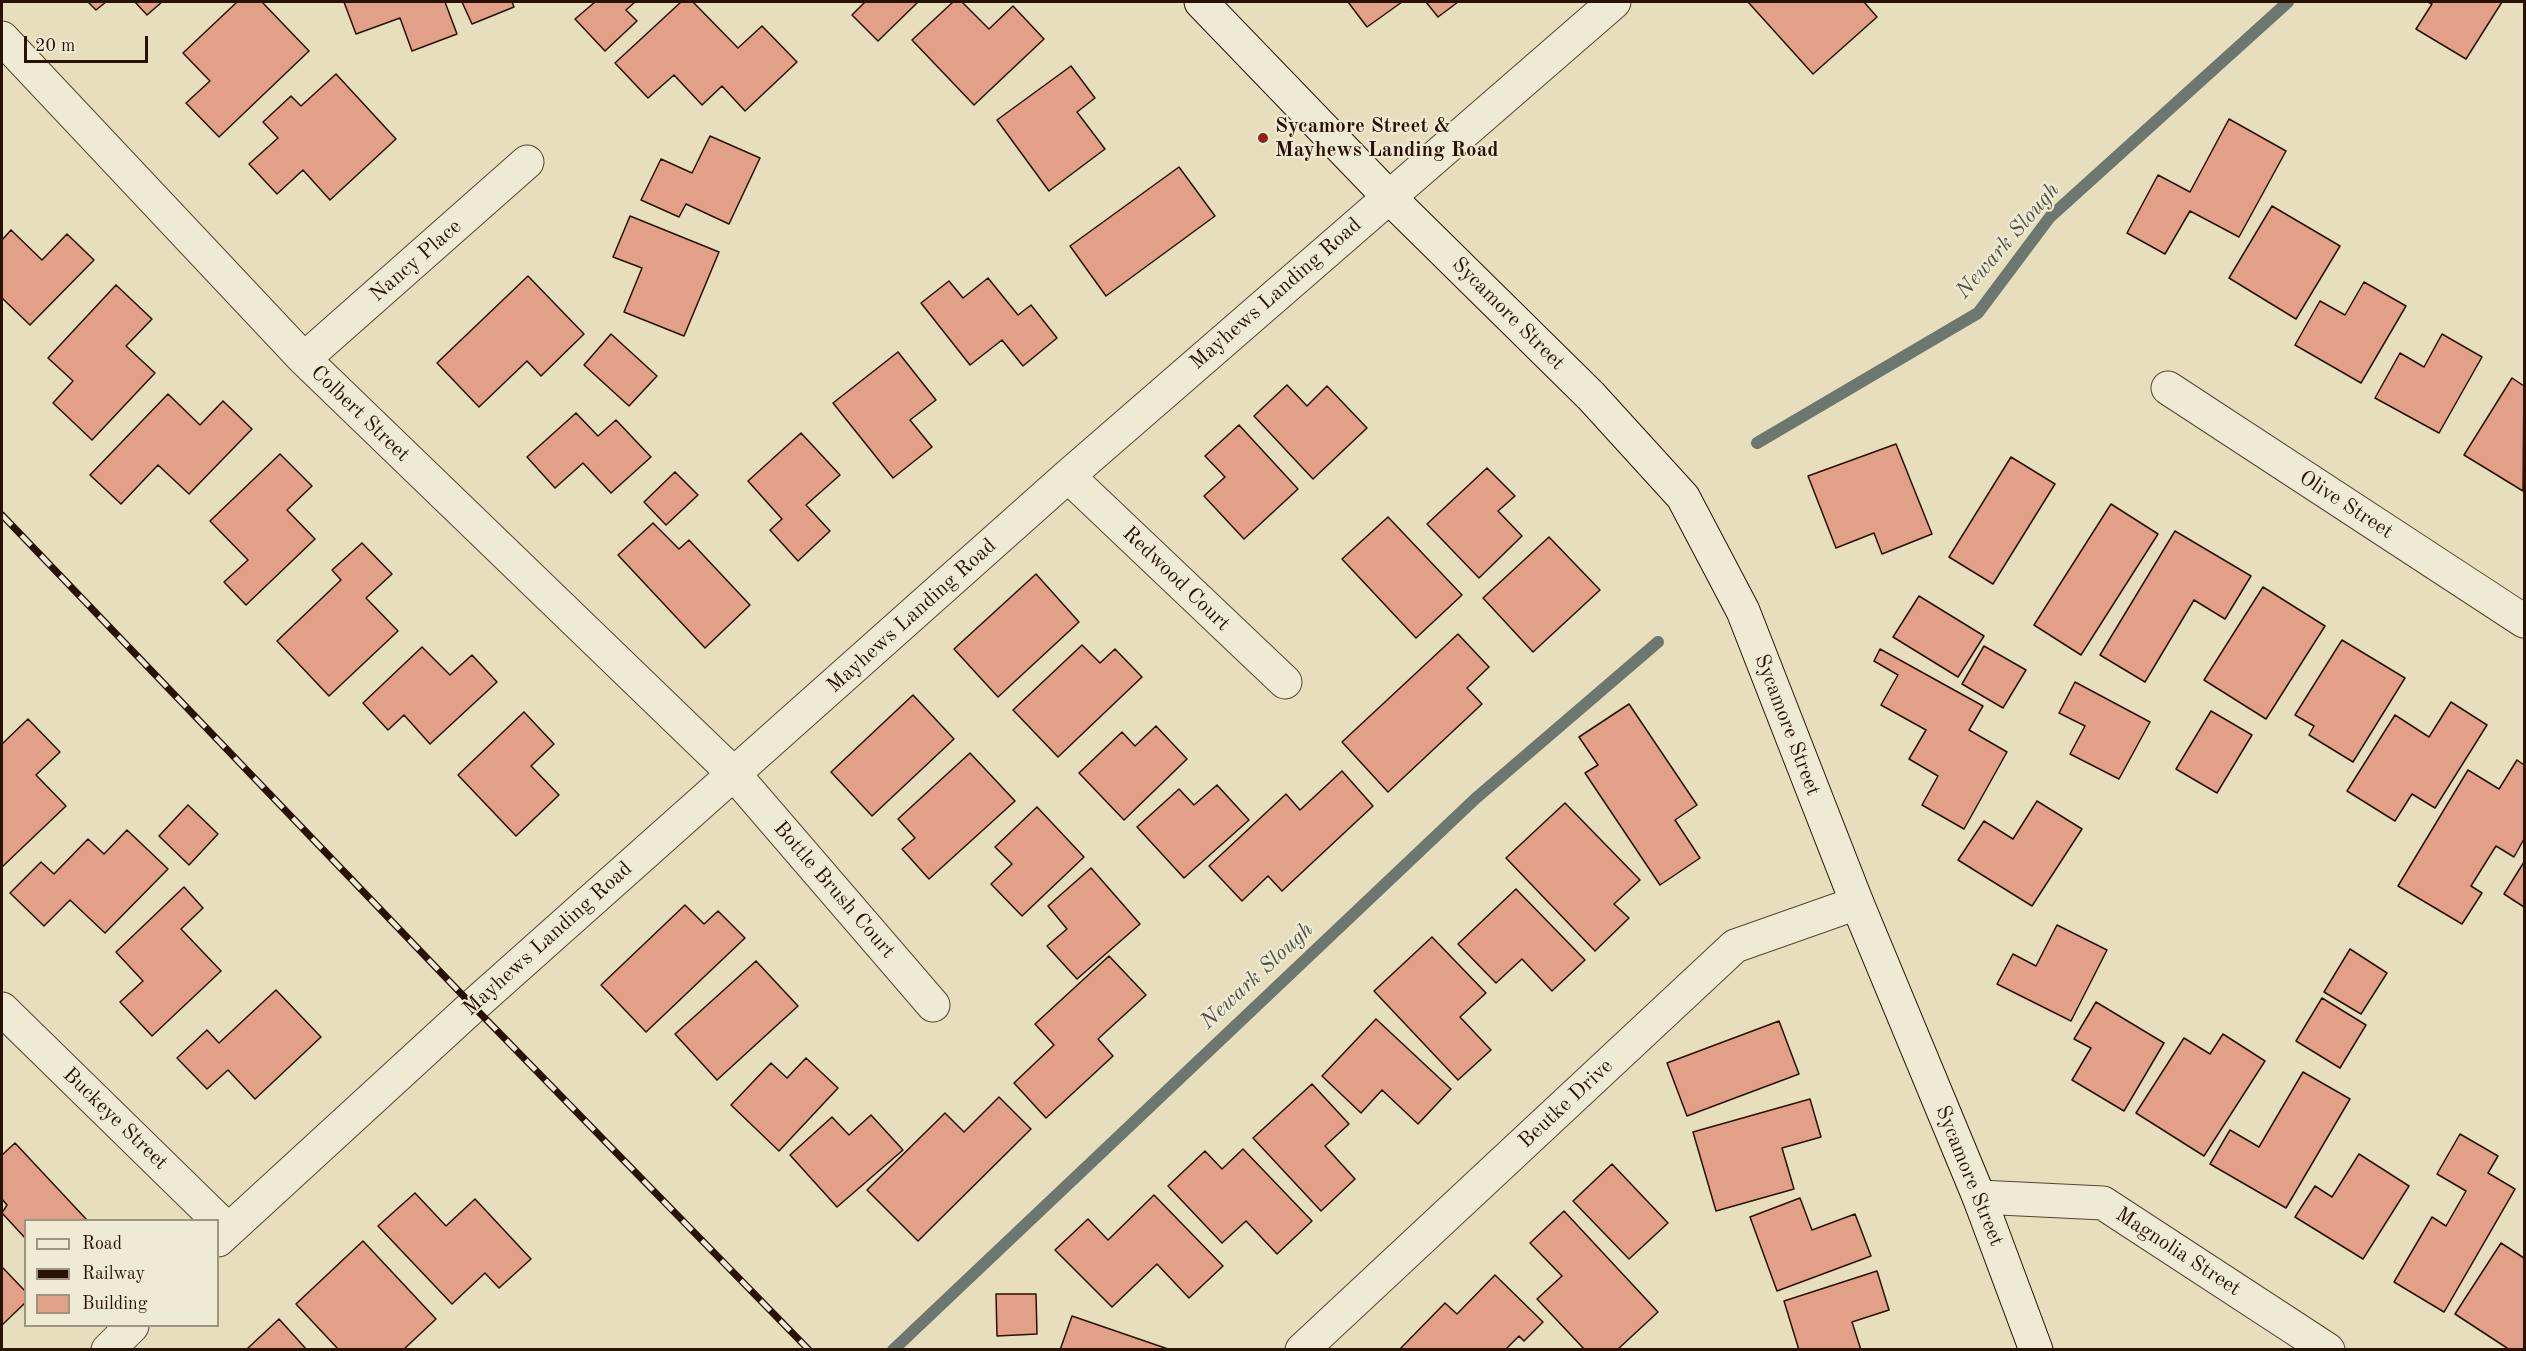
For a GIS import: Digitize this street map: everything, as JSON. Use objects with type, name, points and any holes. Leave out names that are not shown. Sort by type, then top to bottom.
[{"type":"street","name":"Sycamore Street","points":[[1201,2],[1388,196],[1591,396],[1683,497],[1743,611],[1857,903],[1979,1197],[2036,1350]]},
{"type":"street","name":"Mayhews Landing Road","points":[[223,1235],[464,1014],[1068,476],[1614,2]]},
{"type":"street","name":"Colbert Street","points":[[2,38],[304,359],[734,774]]},
{"type":"street","name":"Nancy Place","points":[[304,359],[527,162]]},
{"type":"street","name":"Olive Street","points":[[2168,388],[2524,621]]},
{"type":"street","name":"Redwood Court","points":[[1068,476],[1285,682]]},
{"type":"street","name":"Bottle Brush Court","points":[[734,774],[933,1005]]},
{"type":"street","name":"Beutke Drive","points":[[1302,1350],[1735,946],[1857,903]]},
{"type":"street","name":"Buckeye Street","points":[[2,1009],[207,1219]]},
{"type":"street","name":"Magnolia Street","points":[[1979,1197],[2103,1203],[2328,1350]]},
{"type":"street","points":[[108,1350],[131,1327]]},
{"type":"building","points":[[88,2],[106,2],[96,10]]},
{"type":"building","points":[[135,2],[162,2],[147,15]]},
{"type":"building","points":[[237,2],[262,2],[309,51],[219,137],[186,103],[210,81],[183,53]]},
{"type":"building","points":[[344,2],[445,2],[457,34],[412,51],[400,18],[356,34]]},
{"type":"building","points":[[462,2],[512,2],[514,7],[472,24]]},
{"type":"building","points":[[595,2],[635,2],[626,10],[637,21],[605,51],[575,19]]},
{"type":"building","points":[[681,2],[693,2],[738,48],[762,26],[797,62],[745,111],[722,86],[702,105],[674,75],[648,98],[615,63]]},
{"type":"building","points":[[865,2],[918,2],[878,41],[852,15]]},
{"type":"building","points":[[953,2],[962,2],[989,29],[1013,6],[1044,39],[974,105],[912,40]]},
{"type":"building","points":[[1348,2],[1402,2],[1367,27]]},
{"type":"building","points":[[1426,2],[1458,2],[1438,17]]},
{"type":"building","points":[[1748,2],[1864,2],[1877,17],[1813,74]]},
{"type":"building","points":[[2428,2],[2502,2],[2466,59],[2416,29],[2432,4]]},
{"type":"building","points":[[1071,66],[1095,98],[1077,112],[1105,149],[1049,191],[997,120]]},
{"type":"building","points":[[336,74],[396,139],[330,200],[303,170],[277,194],[249,164],[278,138],[263,122],[291,96],[301,106]]},
{"type":"building","points":[[2229,119],[2286,151],[2239,237],[2190,211],[2165,254],[2127,233],[2158,175],[2190,192]]},
{"type":"building","points":[[710,136],[760,158],[729,224],[686,204],[679,217],[641,200],[661,159],[692,173]]},
{"type":"building","points":[[1179,167],[1215,216],[1106,296],[1070,246]]},
{"type":"building","points":[[2272,206],[2340,246],[2296,319],[2229,278]]},
{"type":"building","points":[[630,216],[719,252],[684,336],[624,312],[642,268],[613,257]]},
{"type":"building","points":[[11,230],[42,260],[67,234],[94,260],[30,325],[2,298],[2,240]]},
{"type":"building","points":[[528,276],[584,334],[541,376],[527,361],[479,407],[437,363]]},
{"type":"building","points":[[988,278],[1018,315],[1031,305],[1057,338],[1023,366],[1002,340],[970,365],[921,303],[949,281],[963,298]]},
{"type":"building","points":[[2364,282],[2406,306],[2361,383],[2295,345],[2320,301],[2345,315]]},
{"type":"building","points":[[116,285],[152,319],[126,346],[155,373],[92,440],[53,403],[73,381],[48,358]]},
{"type":"building","points":[[611,334],[657,376],[629,406],[584,365]]},
{"type":"building","points":[[2442,334],[2482,357],[2439,433],[2375,398],[2400,353],[2424,367]]},
{"type":"building","points":[[898,352],[936,400],[910,420],[932,447],[893,478],[833,403]]},
{"type":"building","points":[[2512,378],[2524,386],[2523,491],[2464,455]]},
{"type":"building","points":[[1287,385],[1307,406],[1327,386],[1367,428],[1313,479],[1254,416]]},
{"type":"building","points":[[168,394],[200,425],[223,401],[252,429],[189,494],[158,465],[121,504],[90,475]]},
{"type":"building","points":[[576,413],[598,436],[616,420],[651,457],[611,493],[583,463],[555,488],[527,457]]},
{"type":"building","points":[[1239,425],[1298,489],[1244,539],[1204,496],[1225,477],[1205,456]]},
{"type":"building","points":[[801,433],[840,475],[806,505],[830,531],[798,561],[770,530],[782,519],[748,481]]},
{"type":"building","points":[[1896,444],[1932,534],[1882,554],[1874,533],[1836,548],[1808,476]]},
{"type":"building","points":[[280,454],[312,486],[287,510],[315,539],[246,605],[224,582],[248,560],[210,521]]},
{"type":"building","points":[[2011,457],[2055,484],[1993,584],[1949,557]]},
{"type":"building","points":[[1487,468],[1515,496],[1498,511],[1522,536],[1479,578],[1427,524]]},
{"type":"building","points":[[675,472],[698,495],[666,525],[644,502]]},
{"type":"building","points":[[2111,504],[2158,534],[2081,655],[2034,625]]},
{"type":"building","points":[[1388,517],[1462,595],[1416,638],[1342,559]]},
{"type":"building","points":[[653,523],[679,549],[689,540],[750,605],[705,648],[618,555]]},
{"type":"building","points":[[2175,531],[2251,576],[2225,619],[2194,600],[2145,682],[2100,655]]},
{"type":"building","points":[[1549,537],[1600,590],[1533,652],[1483,598]]},
{"type":"building","points":[[362,543],[392,574],[366,598],[398,631],[329,696],[277,641],[341,580],[332,570]]},
{"type":"building","points":[[1036,574],[1079,622],[998,697],[954,649]]},
{"type":"building","points":[[2263,587],[2325,626],[2266,719],[2204,680]]},
{"type":"building","points":[[1919,596],[1984,636],[1958,677],[1893,637]]},
{"type":"building","points":[[1458,634],[1489,667],[1467,688],[1482,704],[1388,792],[1342,742]]},
{"type":"building","points":[[2342,640],[2405,678],[2353,762],[2309,735],[2314,726],[2295,715]]},
{"type":"building","points":[[1082,645],[1100,663],[1115,649],[1142,677],[1058,757],[1013,710]]},
{"type":"building","points":[[1984,646],[2026,670],[2003,708],[1962,684]]},
{"type":"building","points":[[422,647],[450,675],[472,655],[497,682],[430,744],[404,715],[388,730],[363,703]]},
{"type":"building","points":[[1880,649],[1983,706],[1969,730],[2007,752],[1964,829],[1922,805],[1938,776],[1909,759],[1926,730],[1881,705],[1898,675],[1874,661]]},
{"type":"building","points":[[2075,682],[2150,722],[2119,779],[2070,754],[2085,726],[2059,713]]},
{"type":"building","points":[[913,695],[954,739],[872,816],[831,772]]},
{"type":"building","points":[[2451,702],[2487,725],[2435,808],[2412,794],[2395,821],[2347,791],[2395,715],[2429,737]]},
{"type":"building","points":[[1629,704],[1697,805],[1675,820],[1700,858],[1660,885],[1585,773],[1598,765],[1579,737]]},
{"type":"building","points":[[2211,711],[2252,735],[2217,793],[2176,769]]},
{"type":"building","points":[[524,712],[554,744],[531,766],[559,795],[516,836],[458,775]]},
{"type":"building","points":[[28,719],[60,752],[36,775],[66,806],[2,867],[2,744]]},
{"type":"building","points":[[1156,726],[1187,759],[1124,820],[1079,773],[1122,732],[1135,746]]},
{"type":"building","points":[[970,753],[1015,801],[929,879],[902,849],[915,838],[898,819]]},
{"type":"building","points":[[2517,760],[2524,765],[2524,839],[2514,857],[2496,846],[2471,886],[2482,893],[2462,924],[2398,886],[2468,770],[2499,789]]},
{"type":"building","points":[[1342,771],[1373,806],[1282,891],[1268,876],[1242,901],[1209,866],[1286,794],[1300,810]]},
{"type":"building","points":[[1217,785],[1249,820],[1184,878],[1137,827],[1179,789],[1194,805]]},
{"type":"building","points":[[2037,801],[2082,829],[2032,906],[1958,860],[1984,821],[2013,839]]},
{"type":"building","points":[[1565,803],[1640,880],[1614,904],[1629,918],[1595,951],[1506,858]]},
{"type":"building","points":[[188,805],[218,834],[189,865],[159,836]]},
{"type":"building","points":[[1037,807],[1084,857],[1022,916],[991,884],[1012,864],[995,847]]},
{"type":"building","points":[[127,830],[168,869],[105,933],[70,900],[44,926],[10,893],[41,862],[54,874],[88,839],[104,854]]},
{"type":"building","points":[[2524,862],[2524,907],[2504,894]]},
{"type":"building","points":[[1091,868],[1140,924],[1077,979],[1047,946],[1067,929],[1048,906]]},
{"type":"building","points":[[184,887],[203,908],[181,929],[221,971],[152,1036],[120,1002],[143,981],[116,952]]},
{"type":"building","points":[[1516,889],[1585,960],[1552,991],[1522,959],[1496,983],[1458,944]]},
{"type":"building","points":[[685,905],[704,924],[718,911],[745,938],[646,1032],[601,985]]},
{"type":"building","points":[[2057,925],[2107,950],[2071,1021],[1997,984],[2013,954],[2036,966]]},
{"type":"building","points":[[1432,937],[1486,993],[1460,1017],[1491,1050],[1458,1080],[1374,991]]},
{"type":"building","points":[[2350,949],[2387,973],[2361,1014],[2324,992]]},
{"type":"building","points":[[1109,956],[1146,995],[1098,1039],[1113,1056],[1046,1118],[1014,1083],[1054,1045],[1035,1024]]},
{"type":"building","points":[[756,961],[798,1006],[717,1080],[675,1034]]},
{"type":"building","points":[[276,990],[321,1037],[255,1099],[228,1070],[207,1089],[177,1058],[207,1030],[219,1043]]},
{"type":"building","points":[[2322,998],[2366,1025],[2340,1068],[2296,1041]]},
{"type":"building","points":[[2096,1002],[2164,1043],[2124,1111],[2072,1080],[2091,1048],[2074,1039]]},
{"type":"building","points":[[1376,1019],[1451,1089],[1418,1124],[1382,1090],[1361,1113],[1322,1076]]},
{"type":"building","points":[[1779,1021],[1799,1074],[1687,1116],[1667,1063]]},
{"type":"building","points":[[2223,1034],[2265,1061],[2204,1156],[2136,1113],[2184,1038],[2210,1054]]},
{"type":"building","points":[[806,1058],[838,1088],[779,1151],[731,1105],[771,1063],[787,1078]]},
{"type":"building","points":[[2303,1072],[2350,1099],[2286,1208],[2210,1164],[2230,1130],[2259,1147]]},
{"type":"building","points":[[1312,1084],[1349,1124],[1325,1146],[1355,1179],[1321,1211],[1253,1138]]},
{"type":"building","points":[[999,1097],[1031,1129],[918,1241],[867,1190],[945,1113],[964,1132]]},
{"type":"building","points":[[1810,1099],[1821,1137],[1782,1148],[1794,1189],[1716,1211],[1693,1132]]},
{"type":"building","points":[[871,1115],[903,1150],[837,1207],[790,1155],[832,1117],[849,1135]]},
{"type":"building","points":[[2460,1134],[2498,1156],[2488,1173],[2515,1189],[2444,1312],[2394,1282],[2432,1217],[2446,1226],[2466,1191],[2437,1174]]},
{"type":"building","points":[[15,1143],[86,1219],[24,1219],[24,1237],[2,1213],[7,1205],[2,1199],[2,1155]]},
{"type":"building","points":[[1243,1149],[1312,1221],[1277,1254],[1246,1221],[1222,1243],[1168,1186],[1205,1151],[1222,1169]]},
{"type":"building","points":[[2359,1154],[2409,1186],[2363,1259],[2295,1217],[2315,1186],[2332,1197]]},
{"type":"building","points":[[1612,1164],[1668,1223],[1629,1259],[1573,1201]]},
{"type":"building","points":[[415,1193],[446,1226],[475,1199],[531,1259],[499,1288],[485,1273],[452,1304],[378,1226]]},
{"type":"building","points":[[1154,1195],[1223,1266],[1189,1298],[1157,1264],[1112,1307],[1055,1250],[1088,1219],[1108,1240]]},
{"type":"building","points":[[1800,1198],[1812,1230],[1855,1214],[1871,1256],[1777,1291],[1750,1217]]},
{"type":"building","points":[[1564,1211],[1658,1312],[1617,1350],[1585,1350],[1537,1299],[1562,1276],[1530,1243]]},
{"type":"building","points":[[363,1241],[436,1319],[403,1350],[339,1350],[296,1304]]},
{"type":"building","points":[[2501,1243],[2524,1258],[2524,1350],[2510,1350],[2455,1314]]},
{"type":"building","points":[[2,1267],[24,1290],[24,1304],[2,1325]]},
{"type":"building","points":[[1877,1271],[1889,1310],[1852,1322],[1861,1350],[1799,1350],[1784,1301]]},
{"type":"building","points":[[1495,1275],[1543,1322],[1524,1341],[1519,1336],[1505,1350],[1399,1350],[1445,1303],[1457,1314]]},
{"type":"building","points":[[996,1294],[1036,1294],[1037,1334],[997,1336]]},
{"type":"building","points":[[1072,1316],[1168,1349],[1060,1350]]},
{"type":"building","points":[[279,1319],[307,1350],[249,1350],[248,1348]]},
{"type":"waterway","name":"Newark Slough","points":[[1757,443],[1978,313],[2050,217],[2288,2]]},
{"type":"waterway","name":"Newark Slough","points":[[893,1350],[1475,799],[1658,642]]},
{"type":"railway","points":[[2,515],[473,1006],[809,1350]]},
{"type":"place","name":"Sycamore Street & Mayhews Landing Road","points":[[1263,138]]}]
